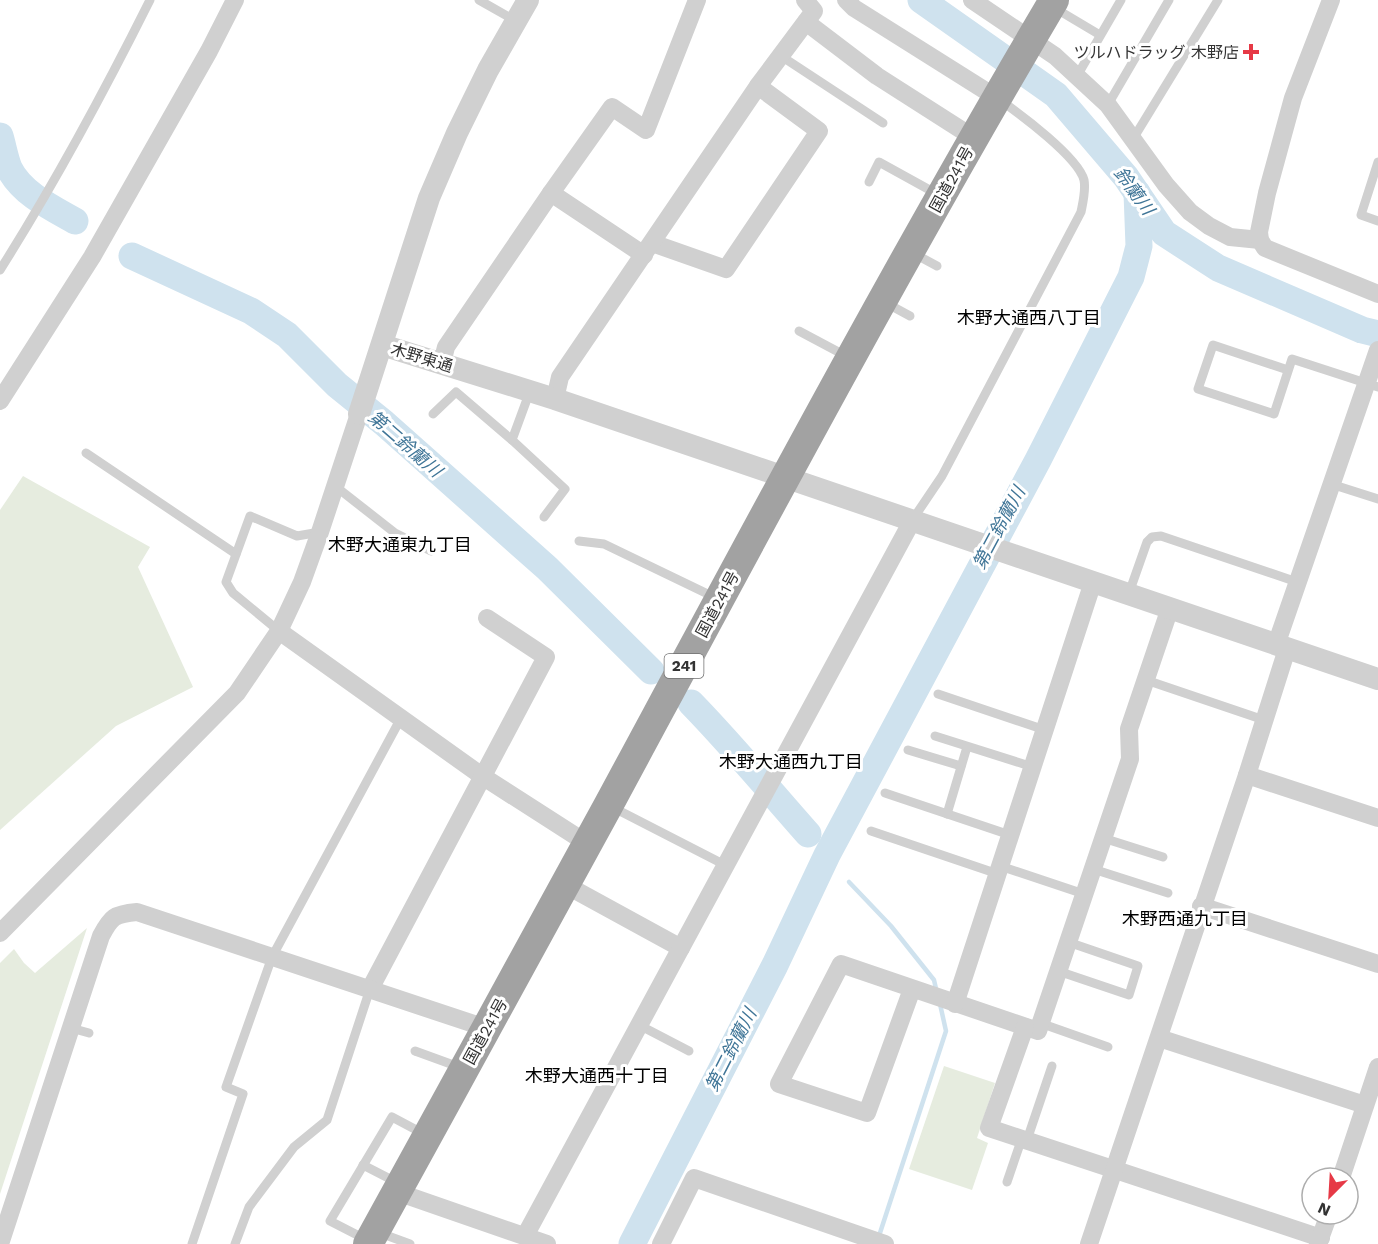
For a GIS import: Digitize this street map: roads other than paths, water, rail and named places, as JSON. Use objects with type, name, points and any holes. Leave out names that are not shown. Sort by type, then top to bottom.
[{"type":"highway","name":"国道241号","points":[[371,1239],[588,844],[783,478],[974,138],[1053,3]]},
{"type":"street","points":[[0,401],[92,257],[236,0]]},
{"type":"street","name":"木野東通","points":[[528,0],[488,70],[429,198],[382,345],[555,399],[1378,679]]},
{"type":"street","points":[[442,363],[446,347],[612,107],[646,130],[697,0]]},
{"type":"street","points":[[555,399],[560,377],[758,86],[814,11],[805,0]]},
{"type":"street","points":[[846,0],[854,8],[1000,94]]},
{"type":"street","points":[[972,0],[1028,45],[1055,56],[1108,105],[1166,185],[1190,212],[1209,226],[1230,237],[1260,240]]},
{"type":"street","points":[[1326,2],[1293,98],[1267,193],[1259,232],[1260,240],[1265,248],[1377,289]]},
{"type":"street","points":[[806,22],[877,76],[974,138]]},
{"type":"street","points":[[551,193],[648,249],[726,269],[819,131],[758,86]]},
{"type":"street","points":[[0,933],[237,693],[279,631],[302,582],[382,345]]},
{"type":"street","points":[[1089,1244],[1247,775],[1264,720],[1297,582],[1331,484],[1372,386],[1377,354]]},
{"type":"street","points":[[525,1236],[765,788],[912,521]]},
{"type":"street","points":[[955,1004],[1093,582]]},
{"type":"street","points":[[1170,608],[1129,729],[1130,759],[1058,971],[989,1128],[1115,1168],[1320,1241],[1325,1226]]},
{"type":"street","points":[[370,989],[546,657],[487,618]]},
{"type":"street","points":[[279,631],[482,777],[588,844]]},
{"type":"street","points":[[1247,775],[1378,818]]},
{"type":"street","points":[[564,884],[681,948]]},
{"type":"street","points":[[1202,906],[1378,964]]},
{"type":"street","points":[[0,1244],[100,936],[109,922],[119,913],[136,912],[486,1028]]},
{"type":"street","points":[[912,989],[867,1113],[779,1084],[841,964],[955,1004],[1033,1025]]},
{"type":"street","points":[[1159,1038],[1365,1105]]},
{"type":"street","points":[[1345,1166],[1378,1067]]},
{"type":"street","points":[[661,1244],[694,1178],[860,1240],[885,1244]]},
{"type":"street","points":[[399,1188],[547,1244]]},
{"type":"lane","points":[[0,270],[33,217],[114,74],[150,0]]},
{"type":"lane","points":[[1077,76],[1120,0]]},
{"type":"lane","points":[[1110,101],[1169,0]]},
{"type":"lane","points":[[1133,139],[1218,0]]},
{"type":"lane","points":[[484,1],[516,21]]},
{"type":"lane","points":[[1053,3],[1100,35]]},
{"type":"lane","points":[[781,56],[883,123]]},
{"type":"lane","points":[[912,521],[942,476],[1081,212],[1084,178],[1040,128],[1000,94]]},
{"type":"lane","points":[[868,182],[879,162],[942,196]]},
{"type":"lane","points":[[1378,162],[1360,215],[1378,221]]},
{"type":"lane","points":[[910,252],[937,266]]},
{"type":"lane","points":[[883,301],[910,316]]},
{"type":"lane","points":[[799,331],[850,359]]},
{"type":"lane","points":[[1288,370],[1213,345],[1198,388],[1274,414],[1292,359],[1372,386]]},
{"type":"lane","points":[[512,440],[530,391]]},
{"type":"lane","points":[[433,414],[456,392],[565,489],[544,517]]},
{"type":"lane","points":[[86,453],[236,554]]},
{"type":"lane","points":[[1331,484],[1378,499]]},
{"type":"lane","points":[[335,486],[395,533],[431,551]]},
{"type":"lane","points":[[279,631],[233,593],[226,582],[250,516],[297,536],[320,532]]},
{"type":"lane","points":[[1128,594],[1147,542],[1152,537],[1161,536],[1297,582]]},
{"type":"lane","points":[[579,541],[604,544],[719,600]]},
{"type":"lane","points":[[1146,680],[1264,720]]},
{"type":"lane","points":[[938,694],[1045,730]]},
{"type":"lane","points":[[192,1244],[243,1094],[226,1088],[272,957],[401,718]]},
{"type":"lane","points":[[935,736],[1033,767]]},
{"type":"lane","points":[[947,814],[967,747]]},
{"type":"lane","points":[[908,750],[961,766]]},
{"type":"lane","points":[[885,793],[1010,835]]},
{"type":"lane","points":[[608,805],[725,865]]},
{"type":"lane","points":[[871,831],[1084,894]]},
{"type":"lane","points":[[1103,838],[1163,858]]},
{"type":"lane","points":[[1093,869],[1168,893]]},
{"type":"lane","points":[[1058,971],[1129,996],[1138,966],[1068,942]]},
{"type":"lane","points":[[235,1244],[249,1207],[294,1147],[327,1120],[370,989]]},
{"type":"lane","points":[[639,1025],[689,1051]]},
{"type":"lane","points":[[1033,1025],[1108,1047]]},
{"type":"lane","points":[[71,1028],[88,1033]]},
{"type":"lane","points":[[415,1051],[464,1069]]},
{"type":"lane","points":[[1007,1182],[1052,1066]]},
{"type":"lane","points":[[410,1244],[371,1239],[330,1221],[392,1117],[427,1136]]},
{"type":"lane","points":[[363,1165],[399,1188]]},
{"type":"waterway","name":"第二鈴蘭川","points":[[921,0],[1056,95],[1126,177],[1164,233],[1218,268],[1362,330],[1378,334]]},
{"type":"waterway","name":"第二鈴蘭川","points":[[0,136],[9,168],[21,185],[38,199],[75,221]]},
{"type":"waterway","name":"第二鈴蘭川","points":[[632,1244],[775,965],[827,855],[1038,460],[1131,277],[1139,246],[1137,193]]},
{"type":"waterway","name":"第二鈴蘭川","points":[[132,256],[251,311],[287,335],[337,385],[384,423],[547,568],[651,671]]},
{"type":"waterway","name":"第二鈴蘭川","points":[[691,703],[808,834]]},
{"type":"waterway","name":"第二鈴蘭川","points":[[821,866],[827,868]]},
{"type":"waterway","points":[[849,882],[891,926],[934,980],[937,993]]},
{"type":"waterway","points":[[878,1239],[946,1031],[940,1004]]},
{"type":"place","name":"ツルハドラッグ 木野店","points":[[1251,52]]},
{"type":"district","name":"木野大通西八丁目","points":[[1029,318]]},
{"type":"district","name":"木野大通東九丁目","points":[[400,545]]},
{"type":"district","name":"木野大通西九丁目","points":[[791,762]]},
{"type":"district","name":"木野西通九丁目","points":[[1185,919]]},
{"type":"district","name":"木野大通西十丁目","points":[[597,1076]]},
{"type":"water label","name":"鈴蘭川","points":[[1134,191]]}]
